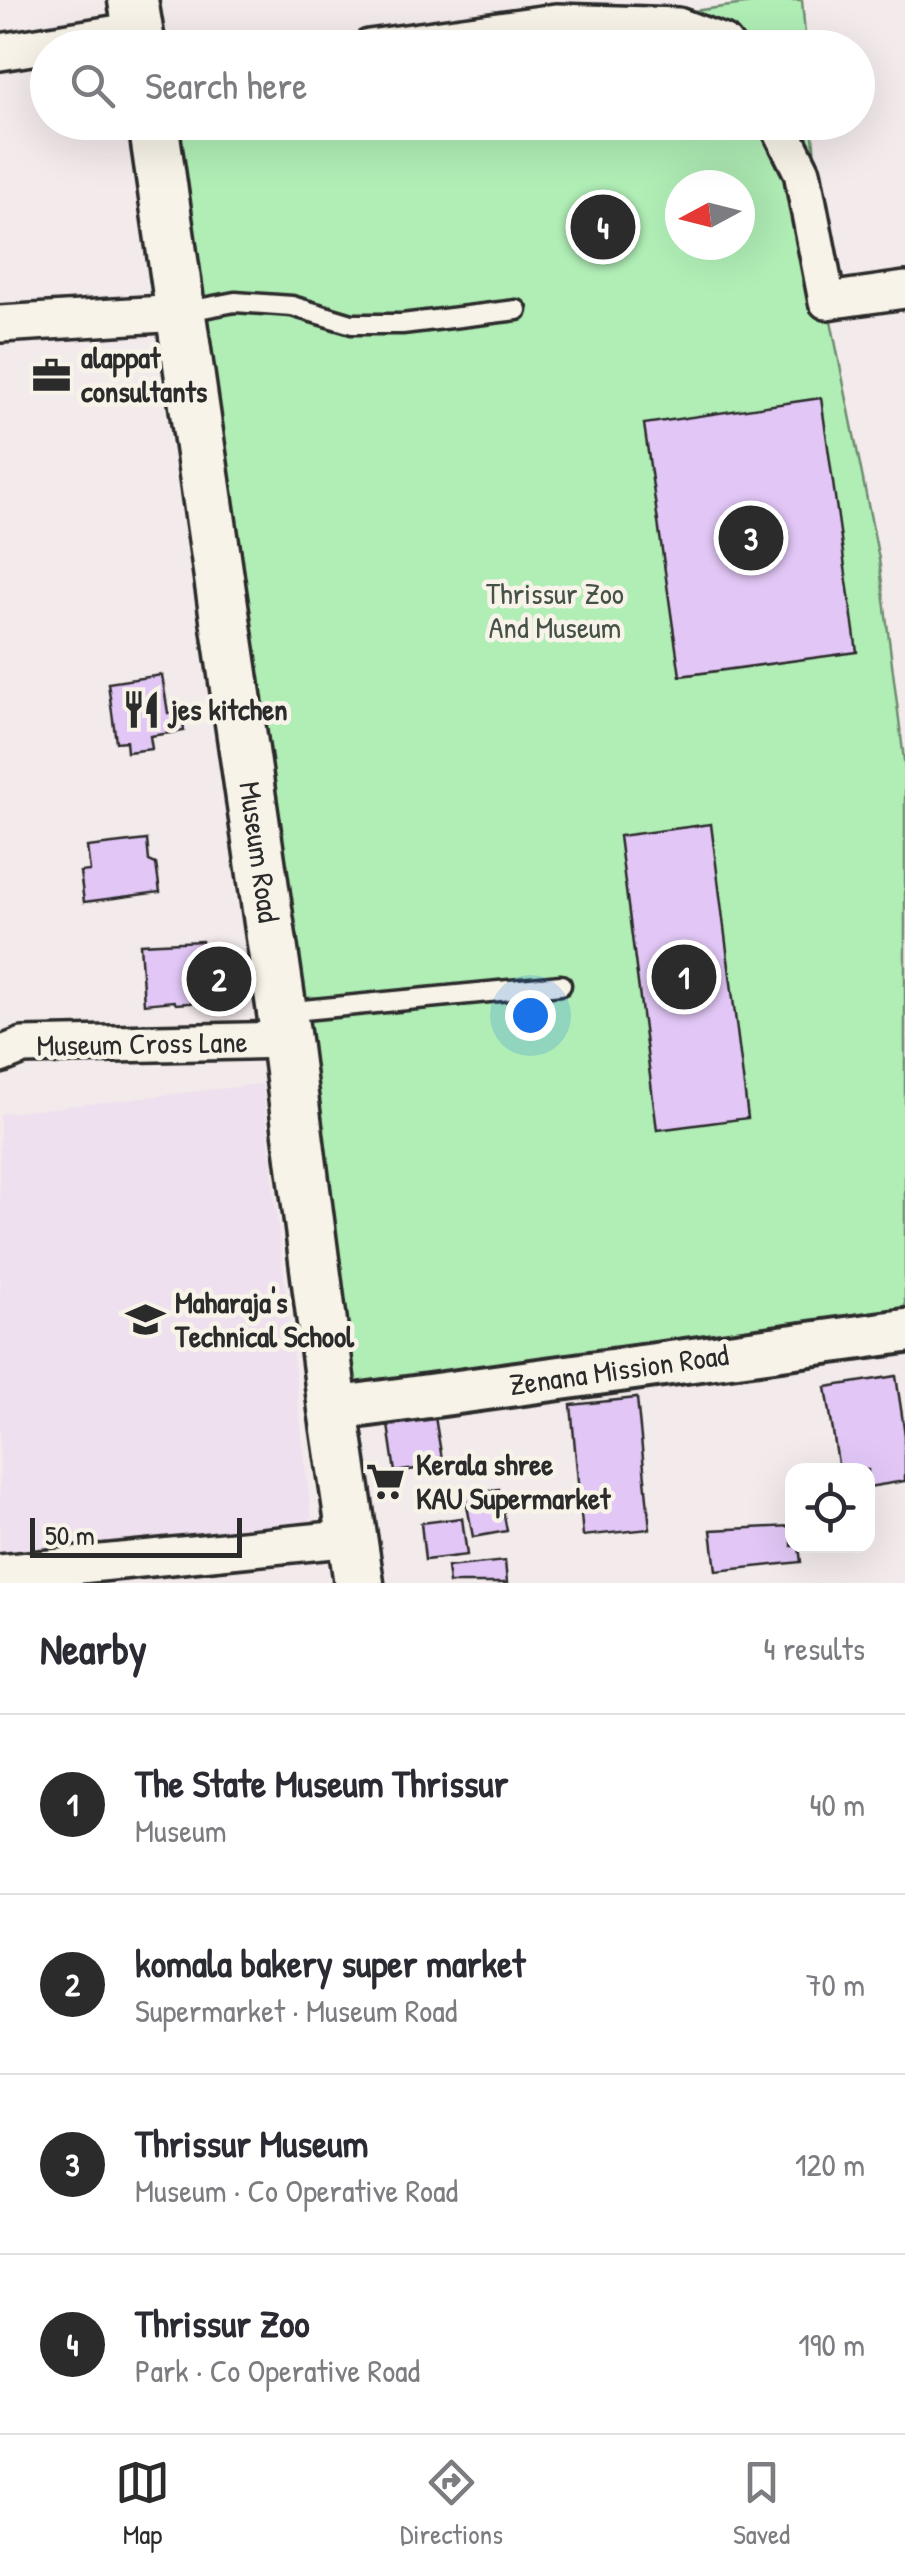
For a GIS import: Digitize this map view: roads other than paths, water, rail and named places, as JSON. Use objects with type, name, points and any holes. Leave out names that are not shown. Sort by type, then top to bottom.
[{"type":"main road","name":"Museum Road","points":[[156,140],[284,1026],[332,1409],[356,1560]]},
{"type":"street","points":[[498,30],[556,22],[678,26],[689,30]]},
{"type":"street","points":[[0,52],[30,46]]},
{"type":"street","points":[[786,140],[802,172],[827,301],[905,290]]},
{"type":"street","points":[[0,324],[180,313]]},
{"type":"street","name":"Museum Cross Lane","points":[[0,1055],[23,1046],[284,1026]]},
{"type":"street","name":"Zenana Mission Road","points":[[332,1409],[905,1331]]},
{"type":"street","points":[[0,1573],[356,1560]]},
{"type":"lane","points":[[180,313],[234,302],[292,306],[352,324],[402,324],[517,310]]},
{"type":"lane","points":[[284,1026],[561,984]]},
{"type":"place","name":"Thrissur Zoo","points":[[603,227]]},
{"type":"place","name":"alappat consultants","points":[[51,375]]},
{"type":"place","name":"Thrissur Museum","points":[[751,538]]},
{"type":"place","name":"jes kitchen","points":[[141,710]]},
{"type":"place","name":"The State Museum Thrissur","points":[[684,977]]},
{"type":"place","name":"komala bakery super market","points":[[219,979]]},
{"type":"place","name":"Maharaja's Technical School","points":[[145,1320]]},
{"type":"place","name":"Kerala shree KAU Supermarket","points":[[386,1482]]},
{"type":"park label","name":"Thrissur Zoo And Museum","points":[[555,611]]}]
